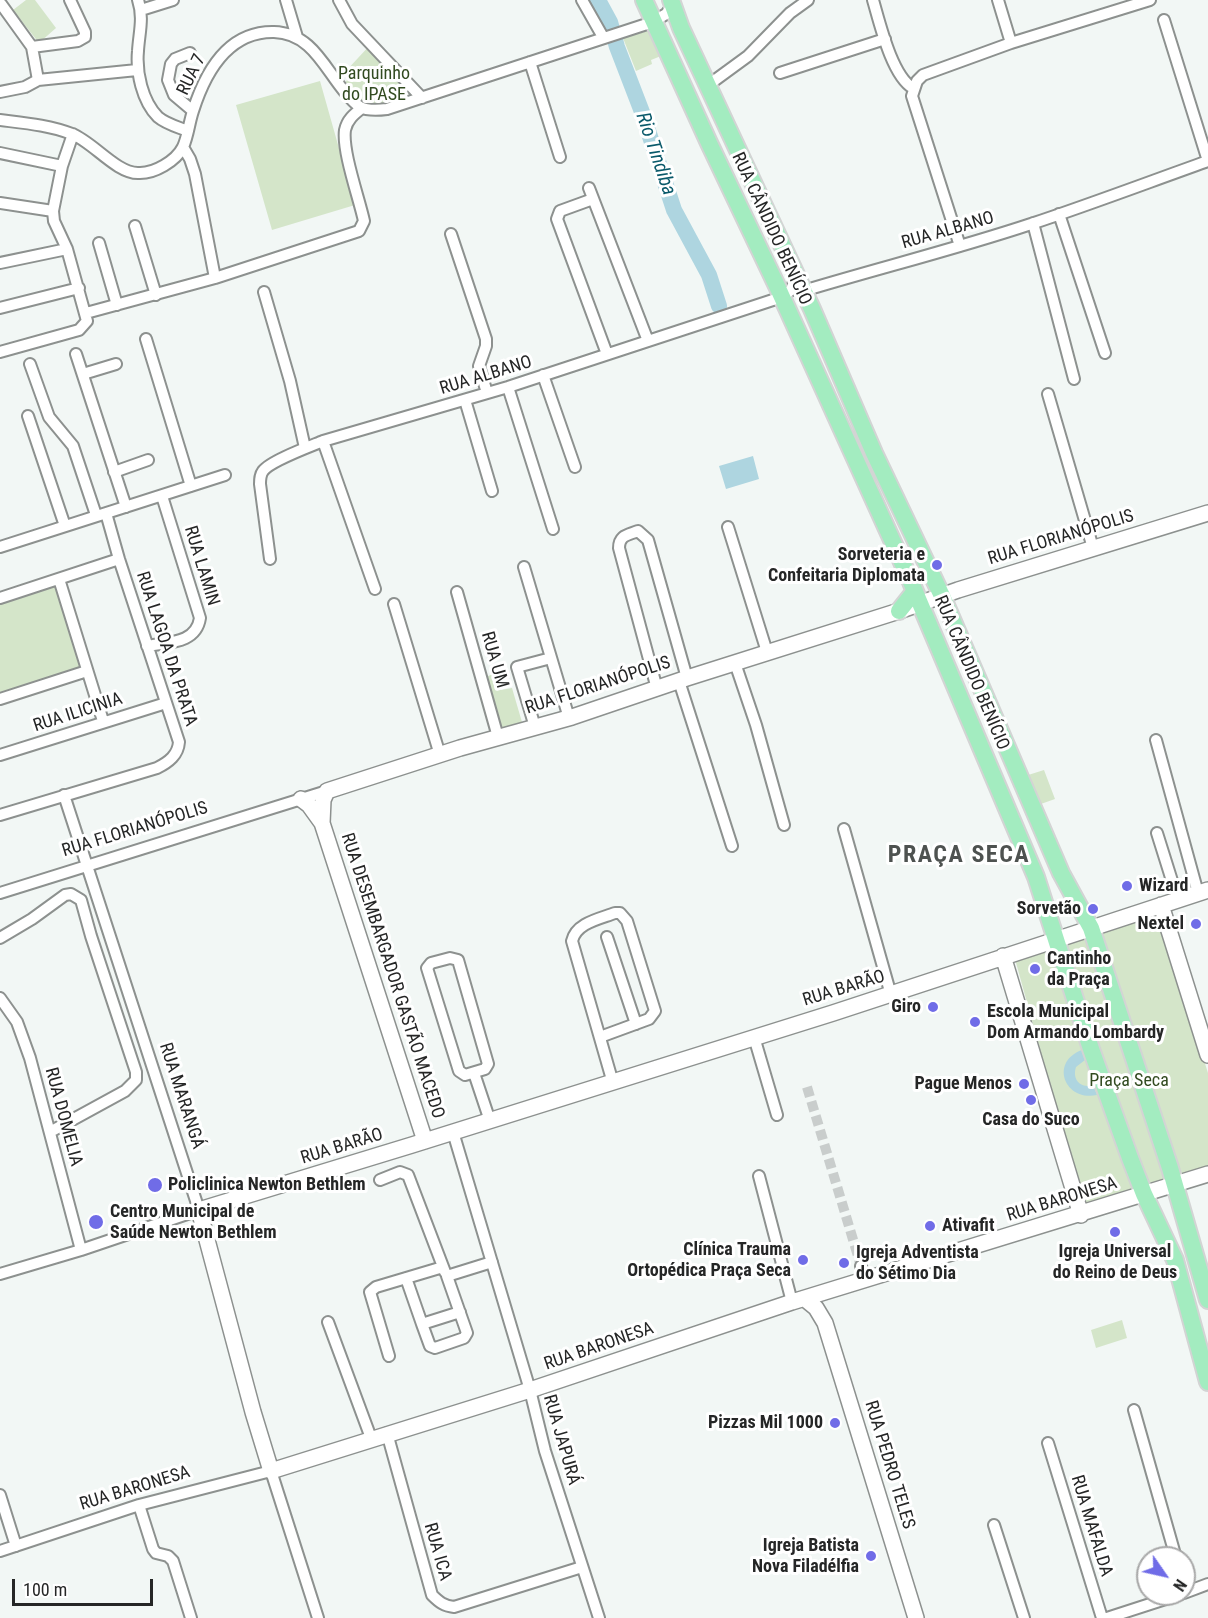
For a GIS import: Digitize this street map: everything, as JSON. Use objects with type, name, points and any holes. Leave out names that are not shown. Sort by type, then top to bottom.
[{"type":"main road","name":"RUA CÂNDIDO BENÍCIO","points":[[644,0],[918,597],[1036,877],[1091,1049],[1144,1194],[1175,1260],[1208,1382]]},
{"type":"main road","name":"RUA CÂNDIDO BENÍCIO","points":[[672,2],[707,86],[800,284],[874,453],[942,596],[1061,873],[1091,928],[1175,1185],[1208,1300]]},
{"type":"main road","points":[[899,611],[918,597]]},
{"type":"street","points":[[32,47],[78,41],[85,37],[85,32],[70,0]]},
{"type":"street","points":[[172,0],[139,5],[142,20],[137,70],[150,107],[159,118],[188,131]]},
{"type":"street","points":[[286,0],[297,37],[310,45],[341,87],[362,108]]},
{"type":"street","points":[[339,0],[352,24],[423,98]]},
{"type":"street","points":[[582,0],[610,35]]},
{"type":"street","points":[[707,86],[748,56],[790,13],[808,0]]},
{"type":"street","points":[[873,0],[885,39],[903,81],[914,88]]},
{"type":"street","points":[[998,0],[1011,43]]},
{"type":"street","points":[[960,246],[912,96],[917,81],[923,75],[1011,43],[1150,0]]},
{"type":"street","points":[[0,352],[79,330],[86,317],[117,305],[215,278],[359,231],[364,221],[345,142],[345,128],[350,118],[362,108],[387,109],[653,22],[666,14],[672,2]]},
{"type":"street","points":[[3,3],[32,47],[38,80]]},
{"type":"street","points":[[1164,20],[1208,161]]},
{"type":"street","name":"RUA 7","points":[[183,147],[193,111],[212,66],[224,52],[252,35],[275,32],[297,37]]},
{"type":"street","points":[[780,73],[885,39]]},
{"type":"street","points":[[190,53],[175,59],[171,64],[168,80],[174,95],[193,111]]},
{"type":"street","points":[[530,62],[560,157]]},
{"type":"street","points":[[0,92],[20,89],[38,80],[137,70]]},
{"type":"street","points":[[0,120],[43,126],[73,134],[124,169],[137,173],[151,171],[172,160],[183,147],[195,174],[215,278]]},
{"type":"street","points":[[73,134],[62,166],[53,211],[57,230],[67,249],[86,317]]},
{"type":"street","points":[[0,153],[62,166]]},
{"type":"street","name":"RUA ALBANO","points":[[800,284],[960,246],[1033,223],[1208,161]]},
{"type":"street","points":[[589,188],[648,341]]},
{"type":"street","points":[[593,199],[560,211],[557,219],[607,354]]},
{"type":"street","points":[[0,203],[53,211]]},
{"type":"street","points":[[1059,214],[1106,353]]},
{"type":"street","points":[[1033,223],[1074,379]]},
{"type":"street","points":[[135,226],[156,295]]},
{"type":"street","points":[[451,234],[486,339],[480,366],[487,393]]},
{"type":"street","points":[[99,243],[117,305]]},
{"type":"street","points":[[0,263],[67,249]]},
{"type":"street","points":[[782,297],[800,284]]},
{"type":"street","points":[[0,308],[79,288]]},
{"type":"street","points":[[264,292],[290,381],[305,448]]},
{"type":"street","name":"RUA ALBANO","points":[[270,559],[260,484],[266,467],[324,441],[508,387],[782,297]]},
{"type":"street","points":[[146,339],[191,486]]},
{"type":"street","points":[[76,354],[126,507]]},
{"type":"street","name":"RUA LAGOA DA PRATA","points":[[0,815],[157,768],[166,763],[179,749],[179,742],[119,560],[73,446],[49,417],[30,364]]},
{"type":"street","points":[[83,374],[116,364]]},
{"type":"street","points":[[543,375],[575,467]]},
{"type":"street","points":[[508,387],[553,529]]},
{"type":"street","points":[[1048,394],[1094,548]]},
{"type":"street","points":[[465,400],[492,491]]},
{"type":"street","points":[[28,416],[65,526]]},
{"type":"street","points":[[324,441],[375,589]]},
{"type":"street","points":[[114,472],[148,460]]},
{"type":"street","points":[[1,544],[225,475]]},
{"type":"street","name":"RUA LAMIN","points":[[147,646],[190,637],[198,626],[200,618],[162,496]]},
{"type":"street","name":"RUA FLORIANÓPOLIS","points":[[918,597],[942,596],[1208,513]]},
{"type":"street","points":[[728,527],[767,652]]},
{"type":"street","points":[[657,689],[619,548],[623,536],[638,531],[648,540],[683,679],[732,846]]},
{"type":"street","points":[[0,598],[119,560]]},
{"type":"street","points":[[524,567],[569,718]]},
{"type":"street","points":[[59,579],[103,721]]},
{"type":"street","name":"RUA UM","points":[[457,592],[498,737]]},
{"type":"street","points":[[394,604],[440,754]]},
{"type":"street","name":"RUA FLORIANÓPOLIS","points":[[0,893],[440,754],[569,718],[683,679],[899,611]]},
{"type":"street","points":[[535,727],[517,667],[551,658]]},
{"type":"street","points":[[735,663],[756,725],[784,825]]},
{"type":"street","points":[[0,699],[87,671]]},
{"type":"street","name":"RUA ILICINIA","points":[[0,755],[166,703]]},
{"type":"street","points":[[1156,740],[1203,892]]},
{"type":"street","name":"RUA DESEMBARGADOR GASTÃO MACEDO","points":[[322,823],[323,800],[327,791]]},
{"type":"street","name":"RUA MARANGÁ","points":[[64,795],[199,1210],[253,1412],[318,1618]]},
{"type":"street","name":"RUA DESEMBARGADOR GASTÃO MACEDO","points":[[301,799],[315,812],[322,823],[425,1142]]},
{"type":"street","points":[[844,829],[891,995]]},
{"type":"street","points":[[1157,833],[1178,900]]},
{"type":"street","name":"RUA BARÃO","points":[[0,1274],[891,995],[1003,956],[1203,892]]},
{"type":"street","points":[[0,938],[32,920],[65,896],[71,894],[81,900],[136,1072],[136,1080],[125,1091],[50,1132]]},
{"type":"street","points":[[1161,905],[1208,1055]]},
{"type":"street","points":[[600,1037],[649,1019],[655,1011],[627,921],[624,915],[615,913],[582,927],[573,935],[572,941],[613,1083]]},
{"type":"street","points":[[607,937],[636,1024]]},
{"type":"street","points":[[1003,956],[1082,1215]]},
{"type":"street","points":[[450,958],[458,960],[488,1064],[485,1069],[474,1073],[464,1075],[459,1071],[427,968],[431,963],[450,958]]},
{"type":"street","name":"RUA DOMELIA","points":[[0,998],[16,1022],[30,1058],[81,1250]]},
{"type":"street","points":[[754,1037],[777,1115]]},
{"type":"street","points":[[474,1073],[490,1121]]},
{"type":"street","name":"RUA JAPURÁ","points":[[453,1132],[530,1390],[545,1451],[599,1618]]},
{"type":"street","points":[[380,1180],[400,1172],[408,1175],[460,1312],[467,1332],[466,1336],[435,1348],[430,1346],[406,1278]]},
{"type":"street","name":"RUA BARONESA","points":[[0,1551],[139,1505],[271,1471],[530,1390],[833,1290],[863,1274],[1082,1215],[1208,1174]]},
{"type":"street","points":[[759,1176],[799,1300]]},
{"type":"street","points":[[389,1356],[370,1294],[376,1287],[406,1278],[492,1262]]},
{"type":"street","name":"RUA PEDRO TELES","points":[[825,1323],[826,1307],[833,1290]]},
{"type":"street","name":"RUA PEDRO TELES","points":[[799,1300],[816,1308],[825,1323],[916,1618]]},
{"type":"street","points":[[422,1324],[460,1312]]},
{"type":"street","points":[[328,1322],[371,1438]]},
{"type":"street","points":[[1134,1410],[1173,1546]]},
{"type":"street","name":"RUA ICA","points":[[387,1433],[432,1595],[440,1602],[454,1607],[582,1567]]},
{"type":"street","name":"RUA MAFALDA","points":[[1048,1443],[1104,1618]]},
{"type":"street","points":[[0,1496],[16,1546]]},
{"type":"street","points":[[139,1505],[153,1549],[156,1553],[168,1556],[173,1561],[191,1618]]},
{"type":"street","points":[[994,1525],[1024,1618]]},
{"type":"street","points":[[1104,1618],[1141,1606]]},
{"type":"green space","points":[[26,0],[35,0],[56,28],[39,43],[13,10]]},
{"type":"green space","points":[[651,30],[661,56],[651,60],[652,64],[636,71],[623,38]]},
{"type":"green space","name":"Parquinho do IPASE","points":[[371,44],[406,87],[405,100],[384,110],[362,108],[341,87],[349,78],[345,72]]},
{"type":"green space","points":[[320,81],[355,205],[272,230],[236,105]]},
{"type":"green space","points":[[59,579],[85,666],[0,693],[0,598]]},
{"type":"green space","points":[[496,673],[501,690],[512,688],[524,729],[501,736],[483,678]]},
{"type":"green space","points":[[1044,770],[1055,799],[1038,805],[1025,776]]},
{"type":"green space","name":"Praça Seca","points":[[1156,909],[1208,1073],[1208,1168],[1084,1209],[1015,959]]},
{"type":"green space","points":[[1122,1320],[1127,1338],[1096,1348],[1091,1330]]},
{"type":"water","points":[[753,456],[759,479],[726,489],[719,466]]},
{"type":"water","points":[[1082,1050],[1085,1060],[1076,1067],[1076,1079],[1084,1086],[1093,1085],[1097,1095],[1086,1096],[1077,1093],[1069,1087],[1065,1080],[1066,1063]]},
{"type":"waterway","name":"Rio Tindiba","points":[[598,0],[610,22],[674,210],[709,275],[719,306]]},
{"type":"tunnel","points":[[807,1087],[861,1266]]},
{"type":"place","name":"Sorveteria e Confeitaria Diplomata","points":[[937,565]]},
{"type":"place","name":"Wizard","points":[[1127,886]]},
{"type":"place","name":"Sorvetão","points":[[1093,909]]},
{"type":"place","name":"Nextel","points":[[1196,924]]},
{"type":"place","name":"Cantinho da Praça","points":[[1035,969]]},
{"type":"place","name":"Giro","points":[[933,1007]]},
{"type":"place","name":"Escola Municipal Dom Armando Lombardy","points":[[975,1022]]},
{"type":"place","name":"Pague Menos","points":[[1024,1084]]},
{"type":"place","name":"Casa do Suco","points":[[1031,1100]]},
{"type":"place","name":"Policlinica Newton Bethlem","points":[[155,1185]]},
{"type":"place","name":"Centro Municipal de Saúde Newton Bethlem","points":[[96,1222]]},
{"type":"place","name":"Ativafit","points":[[930,1226]]},
{"type":"place","name":"Igreja Universal do Reino de Deus","points":[[1115,1232]]},
{"type":"place","name":"Clínica Trauma Ortopédica Praça Seca","points":[[803,1260]]},
{"type":"place","name":"Igreja Adventista do Sétimo Dia","points":[[844,1263]]},
{"type":"place","name":"Pizzas Mil 1000","points":[[835,1423]]},
{"type":"place","name":"Igreja Batista Nova Filadélfia","points":[[871,1556]]},
{"type":"district","name":"PRAÇA SECA","points":[[959,856]]}]
